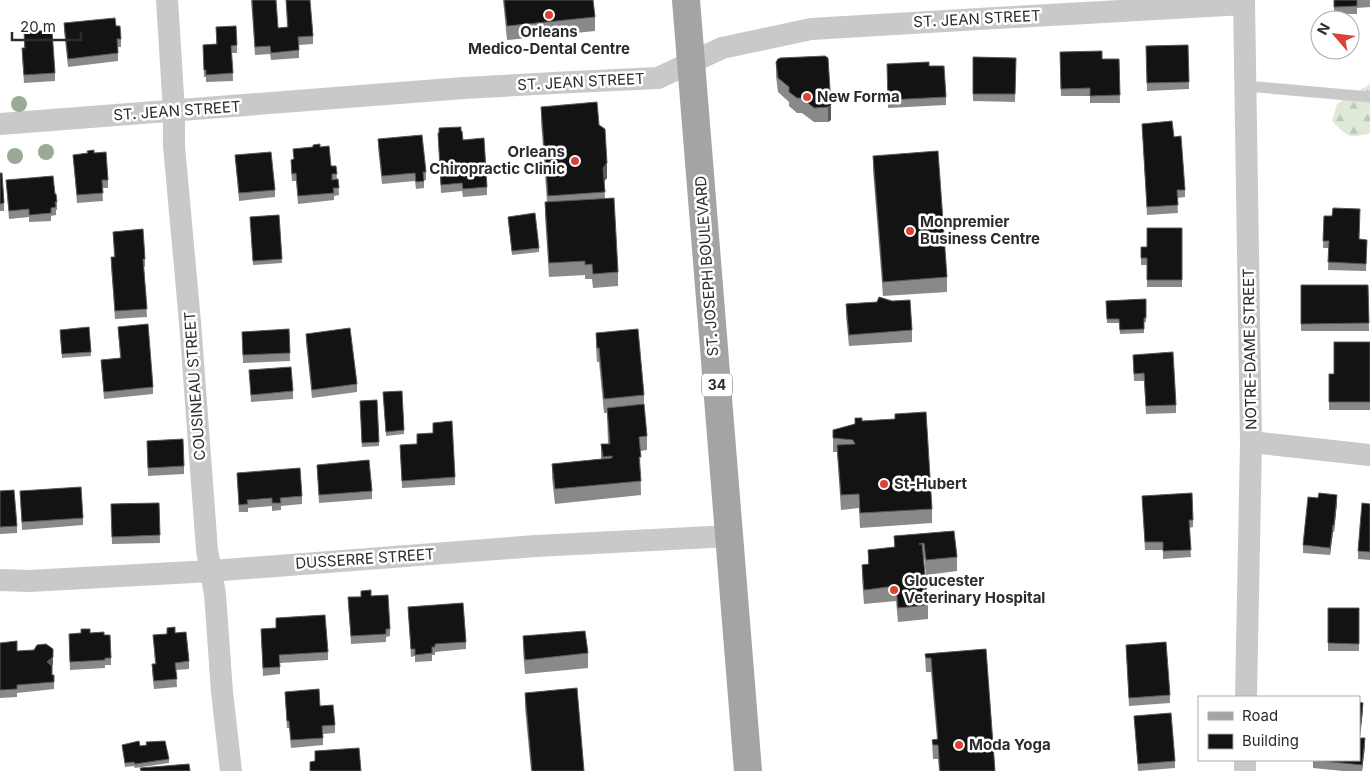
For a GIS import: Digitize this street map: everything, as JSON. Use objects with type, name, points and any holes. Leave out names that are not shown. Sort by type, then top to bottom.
[{"type":"main road","name":"ST. JOSEPH BOULEVARD","points":[[686,0],[748,771]]},
{"type":"street","name":"COUSINEAU STREET","points":[[167,0],[174,111],[174,146],[208,550],[215,594],[222,692],[231,771]]},
{"type":"street","name":"ST. JEAN STREET","points":[[0,124],[464,88],[658,78],[722,48],[811,29],[1244,2]]},
{"type":"street","name":"NOTRE-DAME STREET","points":[[1244,2],[1252,442],[1246,696]]},
{"type":"street","points":[[1252,442],[1370,455]]},
{"type":"street","name":"DUSSERRE STREET","points":[[0,580],[29,581],[211,571],[536,546],[730,536]]},
{"type":"lane","points":[[1246,86],[1370,97]]},
{"type":"green space","points":[[1370,84],[1370,133],[1357,136],[1349,135],[1332,121],[1337,104]]},
{"type":"building","points":[[252,0],[276,0],[278,28],[288,27],[286,0],[310,0],[313,36],[298,37],[299,50],[271,53],[270,46],[255,47]]},
{"type":"building","points":[[504,0],[593,0],[595,17],[507,26]]},
{"type":"building","points":[[1334,0],[1357,0],[1357,6],[1334,7]]},
{"type":"building","points":[[115,18],[116,26],[120,26],[121,39],[117,39],[118,53],[68,59],[64,23]]},
{"type":"building","points":[[236,26],[237,45],[231,46],[233,73],[206,75],[203,45],[217,44],[216,27]]},
{"type":"building","points":[[52,30],[55,73],[24,75],[22,48],[25,48],[24,32]]},
{"type":"building","points":[[1188,45],[1189,82],[1147,83],[1146,46]]},
{"type":"building","points":[[1102,51],[1102,59],[1119,59],[1120,95],[1090,96],[1090,88],[1061,89],[1060,52]]},
{"type":"building","name":"New Forma","points":[[825,56],[828,58],[831,105],[814,108],[802,98],[797,98],[789,92],[789,87],[778,78],[776,62],[780,58]]},
{"type":"building","points":[[973,57],[1016,58],[1015,94],[973,94]]},
{"type":"building","points":[[929,62],[929,66],[944,66],[946,97],[888,100],[887,64]]},
{"type":"building","name":"Orleans Chiropractic Clinic","points":[[597,102],[599,125],[605,129],[607,163],[603,168],[605,192],[548,196],[541,107]]},
{"type":"building","points":[[1172,121],[1174,137],[1181,136],[1185,190],[1177,190],[1178,205],[1147,207],[1142,124]]},
{"type":"building","points":[[461,127],[463,140],[484,138],[487,187],[463,189],[462,183],[441,185],[439,128]]},
{"type":"building","points":[[422,135],[426,172],[423,172],[424,181],[416,182],[415,173],[382,176],[378,139]]},
{"type":"building","points":[[320,144],[320,147],[329,146],[331,166],[336,166],[337,174],[332,174],[332,180],[338,179],[339,188],[333,188],[334,193],[298,196],[296,173],[292,174],[291,160],[294,159],[293,149],[313,147],[313,145]]},
{"type":"building","points":[[94,150],[94,153],[106,152],[108,180],[102,180],[103,193],[77,195],[73,155],[88,153],[87,151]]},
{"type":"building","name":"Monpremier Business Centre","points":[[938,151],[947,277],[883,282],[873,156]]},
{"type":"building","points":[[271,152],[275,190],[239,193],[235,155]]},
{"type":"building","points":[[0,173],[2,173],[4,203],[0,204]]},
{"type":"building","points":[[53,176],[57,202],[55,202],[56,207],[51,208],[51,213],[29,215],[29,209],[9,211],[6,180]]},
{"type":"building","points":[[614,198],[618,272],[593,274],[592,264],[585,265],[585,261],[549,263],[545,202]]},
{"type":"building","points":[[1333,208],[1360,209],[1359,239],[1367,240],[1366,264],[1328,262],[1329,241],[1323,241],[1324,216],[1332,216]]},
{"type":"building","points":[[535,213],[539,248],[512,251],[508,217]]},
{"type":"building","points":[[279,215],[282,259],[253,261],[250,217]]},
{"type":"building","points":[[1147,228],[1182,228],[1182,280],[1147,280],[1147,258],[1141,258],[1141,247],[1147,247]]},
{"type":"building","points":[[143,229],[147,309],[115,311],[111,257],[115,257],[113,232]]},
{"type":"building","points":[[1301,285],[1368,285],[1369,323],[1301,324]]},
{"type":"building","points":[[879,297],[892,301],[910,300],[912,330],[849,335],[846,304],[877,302]]},
{"type":"building","points":[[1146,299],[1144,329],[1120,330],[1119,319],[1107,319],[1106,301]]},
{"type":"building","points":[[148,324],[153,387],[104,392],[101,360],[121,358],[118,327]]},
{"type":"building","points":[[89,327],[91,352],[62,354],[60,330]]},
{"type":"building","points":[[350,328],[357,384],[312,390],[306,334]]},
{"type":"building","points":[[289,329],[290,353],[243,355],[242,332]]},
{"type":"building","points":[[638,329],[644,395],[604,399],[596,333]]},
{"type":"building","points":[[1334,342],[1370,342],[1370,402],[1329,402],[1329,374],[1334,374]]},
{"type":"building","points":[[1173,352],[1176,405],[1146,406],[1144,373],[1134,374],[1133,355]]},
{"type":"building","points":[[291,367],[293,391],[251,395],[249,370]]},
{"type":"building","points":[[402,391],[404,430],[386,432],[383,392]]},
{"type":"building","points":[[377,400],[379,442],[362,443],[360,401]]},
{"type":"building","points":[[644,404],[647,436],[639,437],[641,481],[555,489],[552,464],[612,458],[612,456],[603,457],[601,444],[610,444],[607,408]]},
{"type":"building","name":"St-Hubert","points":[[926,412],[932,509],[860,513],[859,494],[841,495],[837,445],[855,444],[853,440],[833,438],[833,430],[855,424],[855,418],[862,418],[862,421],[895,419],[895,414]]},
{"type":"building","points":[[452,421],[455,477],[402,481],[400,445],[417,444],[417,434],[433,433],[433,423]]},
{"type":"building","points":[[183,439],[184,466],[148,468],[147,441]]},
{"type":"building","points":[[369,460],[372,491],[319,495],[317,465]]},
{"type":"building","points":[[300,468],[302,496],[280,498],[281,503],[272,503],[272,498],[247,500],[248,504],[239,505],[237,473]]},
{"type":"building","points":[[81,487],[83,518],[22,522],[20,491]]},
{"type":"building","points":[[14,490],[17,526],[0,527],[0,491]]},
{"type":"building","points":[[1192,493],[1193,520],[1189,520],[1191,550],[1163,551],[1163,542],[1145,542],[1142,496]]},
{"type":"building","points":[[1319,493],[1337,495],[1330,548],[1303,545],[1308,497],[1318,498]]},
{"type":"building","points":[[159,503],[160,535],[112,537],[111,504]]},
{"type":"building","points":[[1362,503],[1370,504],[1370,552],[1358,551]]},
{"type":"building","name":"Gloucester Veterinary Hospital","points":[[954,531],[957,557],[926,560],[924,543],[919,544],[922,544],[928,605],[898,608],[896,586],[864,590],[862,565],[869,564],[868,550],[895,547],[894,536]]},
{"type":"building","points":[[371,590],[371,596],[388,595],[390,629],[386,629],[386,634],[351,636],[348,597],[361,597],[361,591]]},
{"type":"building","points":[[463,603],[466,642],[435,644],[435,647],[432,647],[432,653],[415,655],[415,649],[411,649],[408,607]]},
{"type":"building","points":[[1328,608],[1359,608],[1359,644],[1328,643]]},
{"type":"building","points":[[325,615],[328,652],[279,655],[280,667],[263,668],[261,629],[276,628],[276,618]]},
{"type":"building","points":[[175,627],[175,633],[186,632],[189,661],[175,663],[177,679],[154,681],[152,664],[156,664],[153,635],[167,634],[167,628]]},
{"type":"building","points":[[81,629],[90,629],[90,633],[104,632],[104,635],[110,635],[111,658],[70,662],[69,634],[81,633]]},
{"type":"building","points":[[585,631],[588,653],[525,660],[523,636]]},
{"type":"building","points":[[17,641],[17,651],[34,650],[37,645],[46,644],[53,649],[53,657],[47,662],[52,666],[54,682],[17,685],[17,689],[0,690],[0,643]]},
{"type":"building","points":[[1166,642],[1170,695],[1129,698],[1126,645]]},
{"type":"building","points":[[986,649],[995,771],[940,771],[938,745],[933,745],[932,740],[938,739],[931,658],[926,658],[925,654]]},
{"type":"building","points":[[577,688],[584,771],[532,771],[525,693]]},
{"type":"building","points":[[319,689],[320,706],[333,705],[335,725],[322,726],[323,738],[291,740],[289,721],[287,721],[285,692]]},
{"type":"building","points":[[1360,702],[1363,703],[1360,730]]},
{"type":"building","points":[[1171,713],[1175,761],[1138,764],[1134,716]]},
{"type":"building","points":[[1360,738],[1365,738],[1362,765],[1323,761],[1360,761]]},
{"type":"building","points":[[139,741],[140,746],[147,745],[146,742],[165,741],[169,759],[135,764],[134,762],[125,763],[122,745]]},
{"type":"building","points":[[359,748],[361,771],[310,771],[310,762],[315,761],[315,751]]},
{"type":"building","points":[[189,764],[190,771],[141,771],[140,768]]},
{"type":"place","name":"Orleans Medico-Dental Centre","points":[[549,15]]},
{"type":"place","name":"New Forma","points":[[807,97]]},
{"type":"place","name":"Orleans Chiropractic Clinic","points":[[575,161]]},
{"type":"place","name":"Monpremier Business Centre","points":[[910,231]]},
{"type":"place","name":"St-Hubert","points":[[884,484]]},
{"type":"place","name":"Gloucester Veterinary Hospital","points":[[894,590]]},
{"type":"place","name":"Moda Yoga","points":[[959,745]]}]
